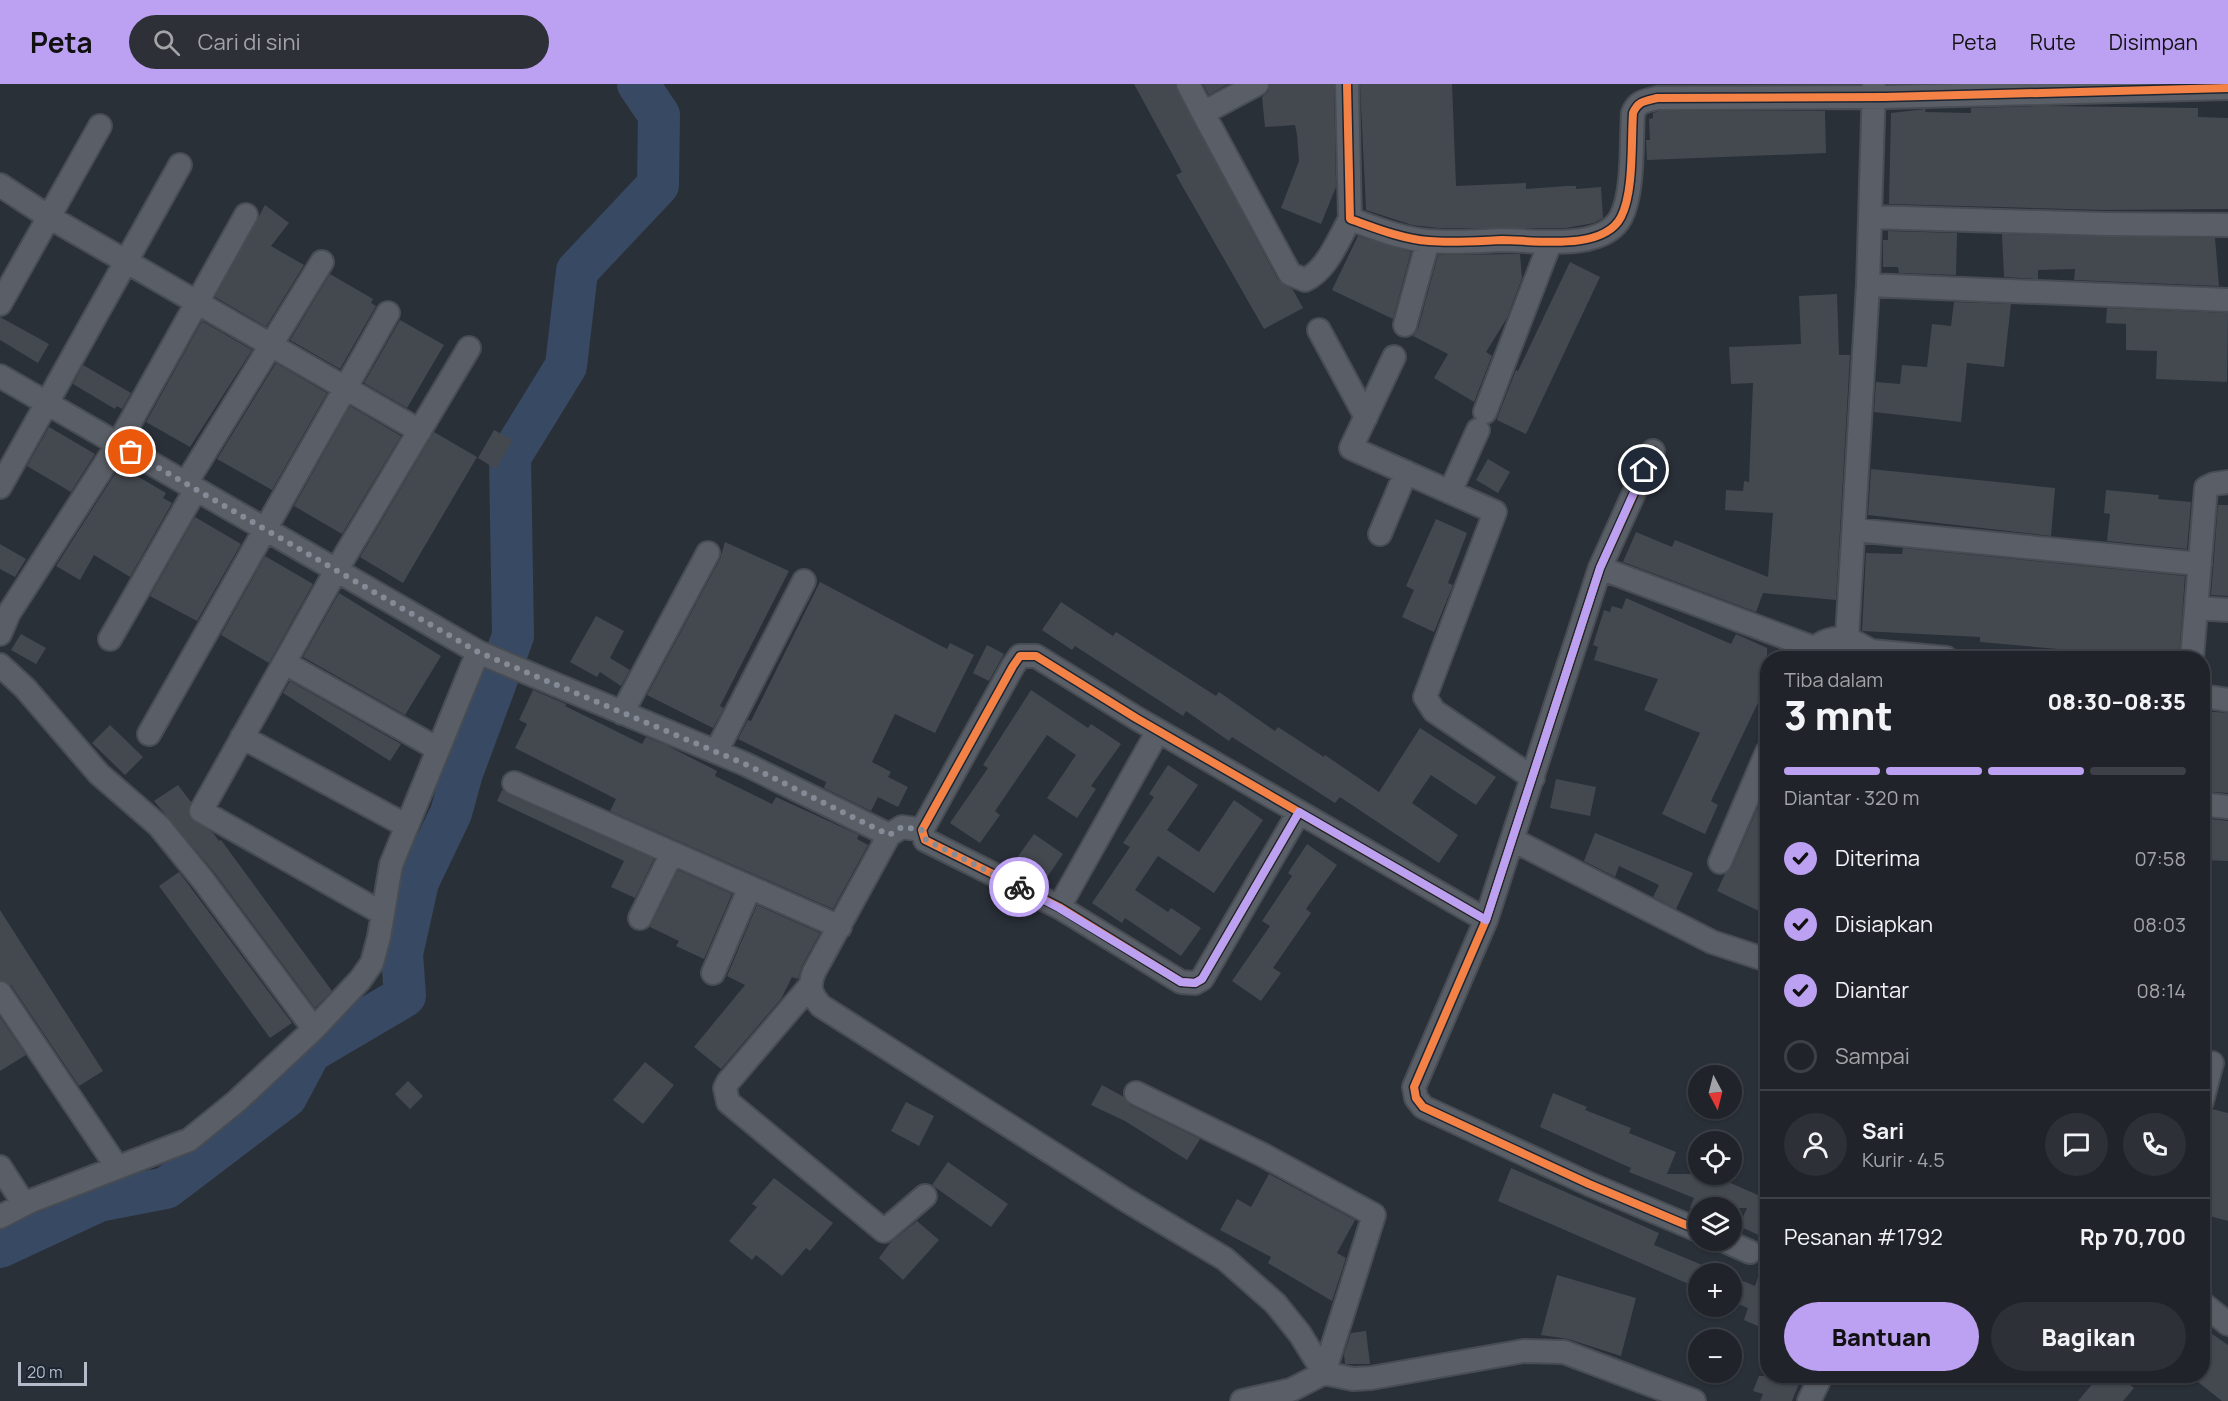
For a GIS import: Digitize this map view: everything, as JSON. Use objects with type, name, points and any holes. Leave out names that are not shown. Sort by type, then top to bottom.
[{"type":"street","points":[[1188,84],[1290,274],[1305,280],[1314,276],[1321,269],[1350,219],[1347,84]]},
{"type":"street","points":[[1203,113],[1257,84]]},
{"type":"street","points":[[1350,219],[1397,235],[1428,241],[1519,240],[1550,243],[1583,240],[1601,234],[1615,225],[1621,217],[1627,199],[1633,113],[1636,105],[1642,101],[1657,98],[1874,90],[2228,88]]},
{"type":"street","points":[[1847,638],[1868,285],[1874,90]]},
{"type":"street","points":[[0,304],[100,126]]},
{"type":"street","points":[[0,487],[180,165]]},
{"type":"street","points":[[0,185],[49,217],[420,431]]},
{"type":"street","points":[[0,634],[9,613],[118,444],[246,215]]},
{"type":"street","points":[[1871,217],[2228,225]]},
{"type":"street","points":[[1405,325],[1428,241]]},
{"type":"street","points":[[1450,492],[1481,421],[1550,243]]},
{"type":"street","points":[[110,639],[191,486],[322,262]]},
{"type":"street","points":[[1868,285],[2228,300]]},
{"type":"street","points":[[150,734],[264,528],[388,313]]},
{"type":"street","points":[[1319,330],[1366,417]]},
{"type":"street","points":[[382,913],[201,811],[336,569],[469,348]]},
{"type":"street","points":[[1394,357],[1351,448],[1495,512],[1425,698],[1434,711],[1533,778]]},
{"type":"street","points":[[0,376],[486,656],[716,752],[889,835]]},
{"type":"street","points":[[1653,451],[1600,568],[1486,920],[1416,1080],[1416,1098],[1423,1107],[1589,1184],[1688,1226]]},
{"type":"street","points":[[1380,534],[1406,472]]},
{"type":"street","points":[[2193,651],[2206,488],[2228,482]]},
{"type":"street","points":[[1854,530],[2200,564]]},
{"type":"street","points":[[622,713],[708,553]]},
{"type":"street","points":[[1600,568],[1806,651]]},
{"type":"street","points":[[716,752],[804,581]]},
{"type":"street","points":[[2197,608],[2228,610]]},
{"type":"street","points":[[1814,651],[1830,638],[1847,638],[1865,651]]},
{"type":"street","points":[[0,1217],[24,1204],[189,1140],[237,1101],[314,1029],[360,980],[372,963],[392,866],[407,826],[438,749],[486,656]]},
{"type":"street","points":[[922,830],[1020,656],[1036,656],[1158,731],[1486,920]]},
{"type":"street","points":[[285,663],[438,749]]},
{"type":"street","points":[[0,665],[25,688],[99,774],[159,826],[203,880],[314,1029]]},
{"type":"street","points":[[2210,697],[2228,700]]},
{"type":"street","points":[[1059,908],[1158,731]]},
{"type":"street","points":[[243,737],[407,826]]},
{"type":"street","points":[[1720,862],[1760,768]]},
{"type":"street","points":[[514,783],[840,927]]},
{"type":"street","points":[[2210,805],[2228,807]]},
{"type":"street","points":[[922,830],[926,840],[1059,908],[1181,982],[1195,983],[1202,979],[1299,812]]},
{"type":"street","points":[[922,830],[902,827],[889,835],[814,972],[810,987],[725,1088],[728,1102],[884,1231],[925,1196]]},
{"type":"street","points":[[1513,840],[1712,942],[1760,958]]},
{"type":"street","points":[[640,918],[672,853]]},
{"type":"street","points":[[713,973],[750,887]]},
{"type":"street","points":[[810,987],[812,996],[821,1006],[1126,1200],[1225,1259],[1275,1303],[1300,1334],[1324,1373]]},
{"type":"street","points":[[0,993],[117,1167]]},
{"type":"street","points":[[1136,1093],[1263,1155],[1374,1215],[1324,1373]]},
{"type":"street","points":[[0,1167],[24,1204]]},
{"type":"street","points":[[1742,1248],[1750,1252]]},
{"type":"street","points":[[2210,1309],[2228,1324]]},
{"type":"street","points":[[1242,1401],[1291,1390],[1324,1373],[1353,1379],[1371,1378],[1524,1351],[1549,1350],[1564,1352],[1694,1401]]},
{"type":"street","points":[[1809,1401],[1818,1383]]},
{"type":"building","points":[[1134,84],[1175,84],[1278,280],[1293,290],[1303,308],[1264,329],[1176,175],[1182,172]]},
{"type":"building","points":[[1203,84],[1228,84],[1209,95]]},
{"type":"building","points":[[1270,84],[1334,84],[1336,187],[1321,224],[1281,208],[1299,161],[1297,135],[1295,125],[1265,127],[1262,97],[1268,92]]},
{"type":"building","points":[[1360,84],[1452,84],[1456,186],[1526,183],[1526,189],[1567,186],[1576,186],[1576,189],[1601,187],[1603,218],[1594,223],[1566,228],[1439,228],[1412,225],[1366,210]]},
{"type":"building","points":[[2046,106],[2198,108],[2198,117],[2228,118],[2228,209],[2104,210],[1889,204],[1891,113],[1926,109],[1925,112],[1971,113],[1971,108]]},
{"type":"building","points":[[1659,111],[1825,111],[1826,153],[1647,160],[1646,140],[1650,140],[1649,119],[1653,118],[1653,113]]},
{"type":"building","points":[[265,205],[289,223],[271,246],[304,265],[266,327],[215,297]]},
{"type":"building","points":[[1888,231],[1957,233],[1956,275],[1899,273],[1898,267],[1883,267],[1883,240],[1888,240]]},
{"type":"building","points":[[2002,234],[2215,238],[2219,286],[2074,280],[2075,269],[2038,270],[2038,279],[2004,277]]},
{"type":"building","points":[[1358,236],[1411,252],[1393,319],[1332,290]]},
{"type":"building","points":[[1520,254],[1522,278],[1507,318],[1486,352],[1492,356],[1474,402],[1434,378],[1448,354],[1413,336],[1418,329],[1438,255]]},
{"type":"building","points":[[1570,262],[1600,277],[1526,434],[1497,420],[1498,416],[1516,370],[1518,371]]},
{"type":"building","points":[[330,274],[373,299],[371,303],[376,306],[340,369],[290,340]]},
{"type":"building","points":[[1837,294],[1839,355],[1850,355],[1836,600],[1763,593],[1756,612],[1623,562],[1636,532],[1672,547],[1675,540],[1768,577],[1773,513],[1725,510],[1726,490],[1743,491],[1744,481],[1749,482],[1753,383],[1731,384],[1729,347],[1801,344],[1799,296]]},
{"type":"building","points":[[1954,302],[2011,304],[2004,367],[1967,363],[1961,422],[1874,412],[1876,382],[1900,384],[1902,365],[1927,367],[1932,324],[1951,326]]},
{"type":"building","points":[[2107,308],[2228,313],[2227,382],[2156,379],[2157,351],[2126,350],[2126,324],[2106,323]]},
{"type":"building","points":[[0,317],[49,344],[38,363],[0,340]]},
{"type":"building","points":[[400,320],[444,345],[407,408],[364,383]]},
{"type":"building","points":[[202,321],[252,350],[190,447],[146,422]]},
{"type":"building","points":[[276,363],[327,393],[272,490],[217,459]]},
{"type":"building","points":[[83,365],[131,393],[122,409],[117,406],[115,409],[73,384]]},
{"type":"building","points":[[350,406],[401,436],[342,534],[294,506]]},
{"type":"building","points":[[49,427],[95,454],[71,492],[27,466]]},
{"type":"building","points":[[494,430],[513,440],[496,469],[478,458]]},
{"type":"building","points":[[434,432],[477,457],[403,583],[360,557]]},
{"type":"building","points":[[1488,459],[1510,472],[1498,493],[1476,480]]},
{"type":"building","points":[[120,466],[166,493],[163,498],[172,503],[130,577],[94,555],[80,580],[56,566]]},
{"type":"building","points":[[1871,469],[2055,488],[2051,536],[1868,515]]},
{"type":"building","points":[[2106,490],[2159,495],[2158,499],[2191,502],[2187,549],[2107,541],[2110,514],[2104,513]]},
{"type":"building","points":[[2218,505],[2228,505],[2228,596],[2211,595]]},
{"type":"building","points":[[195,517],[241,544],[197,621],[150,596]]},
{"type":"building","points":[[1436,519],[1467,533],[1448,583],[1453,585],[1434,632],[1402,617],[1414,590],[1406,586]]},
{"type":"building","points":[[725,542],[789,571],[720,706],[724,708],[713,728],[647,695],[720,559]]},
{"type":"building","points":[[0,544],[26,559],[15,577],[0,569]]},
{"type":"building","points":[[1903,548],[2185,576],[2180,651],[2081,651],[1980,642],[1980,637],[1862,631],[1866,553],[1902,554]]},
{"type":"building","points":[[265,556],[313,584],[269,663],[221,635]]},
{"type":"building","points":[[820,582],[947,649],[950,643],[974,655],[935,733],[895,714],[872,762],[891,772],[888,777],[908,787],[898,807],[878,797],[871,811],[824,788],[826,782],[738,739],[748,720],[751,721]]},
{"type":"building","points":[[339,593],[441,656],[405,715],[303,657]]},
{"type":"building","points":[[1626,598],[1731,644],[1736,634],[1767,648],[1767,651],[1760,651],[1760,699],[1711,801],[1718,805],[1705,834],[1662,814],[1700,733],[1644,710],[1658,679],[1594,660],[1598,647],[1593,645],[1604,610],[1610,612],[1612,606],[1622,609]]},
{"type":"building","points":[[1061,602],[1113,636],[1116,632],[1216,696],[1219,692],[1275,731],[1278,727],[1324,757],[1325,755],[1379,792],[1420,728],[1496,777],[1476,805],[1431,775],[1412,803],[1458,835],[1439,863],[1340,797],[1335,803],[1232,737],[1229,741],[1186,711],[1183,716],[1075,646],[1072,650],[1042,630]]},
{"type":"building","points":[[596,616],[624,631],[610,658],[630,670],[621,686],[600,672],[597,677],[570,662]]},
{"type":"building","points":[[21,634],[46,648],[36,664],[11,650]]},
{"type":"building","points":[[987,645],[1004,654],[989,681],[973,673]]},
{"type":"building","points":[[290,681],[401,744],[390,761],[283,693]]},
{"type":"building","points":[[533,690],[566,704],[565,706],[642,744],[646,737],[666,745],[717,771],[715,776],[772,804],[776,797],[859,835],[857,839],[868,845],[833,909],[610,811],[616,799],[515,748],[527,724],[519,720]]},
{"type":"building","points":[[1031,690],[1088,728],[1091,724],[1121,744],[1091,786],[1096,789],[1077,818],[1047,798],[1076,755],[1047,735],[995,811],[1000,815],[980,843],[950,823],[988,768],[983,765]]},
{"type":"building","points":[[2210,712],[2228,713],[2228,793],[2210,792]]},
{"type":"building","points":[[110,725],[143,757],[125,775],[92,743]]},
{"type":"building","points":[[1168,765],[1198,785],[1167,830],[1199,852],[1234,800],[1263,820],[1214,893],[1158,856],[1135,890],[1168,912],[1171,908],[1201,928],[1181,956],[1125,918],[1122,923],[1092,903],[1130,847],[1123,843],[1154,797],[1149,794]]},
{"type":"building","points":[[1556,779],[1596,787],[1590,816],[1550,808]]},
{"type":"building","points":[[178,785],[191,802],[188,811],[190,818],[213,833],[219,841],[221,840],[332,991],[315,1008],[214,872],[154,801]]},
{"type":"building","points":[[502,790],[654,859],[635,898],[611,887],[624,861],[497,801]]},
{"type":"building","points":[[1760,802],[1759,911],[1717,891],[1725,874],[1732,867]]},
{"type":"building","points":[[2210,819],[2228,821],[2228,861],[2210,860]]},
{"type":"building","points":[[1595,833],[1693,873],[1676,909],[1653,897],[1659,885],[1619,866],[1615,877],[1584,861]]},
{"type":"building","points":[[1034,834],[1063,854],[1043,883],[1014,862]]},
{"type":"building","points":[[1307,844],[1337,865],[1306,909],[1311,913],[1273,968],[1281,973],[1261,1001],[1232,981],[1270,926],[1262,921],[1292,876],[1288,873]]},
{"type":"building","points":[[678,870],[732,894],[704,959],[676,946],[679,941],[650,927]]},
{"type":"building","points":[[179,872],[292,1023],[270,1038],[159,886]]},
{"type":"building","points":[[757,905],[820,933],[802,966],[798,979],[792,977],[781,999],[721,1069],[694,1047],[745,985],[727,976]]},
{"type":"building","points":[[0,910],[103,1071],[79,1086],[11,985],[0,980]]},
{"type":"building","points":[[0,1017],[26,1055],[0,1071]]},
{"type":"building","points":[[645,1062],[674,1085],[643,1124],[613,1100]]},
{"type":"building","points":[[408,1081],[423,1096],[410,1109],[395,1094]]},
{"type":"building","points":[[1102,1085],[1124,1097],[1130,1105],[1200,1139],[1187,1160],[1125,1121],[1091,1105]]},
{"type":"building","points":[[1553,1093],[1587,1107],[1585,1110],[1631,1128],[1629,1133],[1676,1152],[1667,1174],[1688,1174],[1688,1185],[1735,1185],[1760,1196],[1760,1236],[1742,1227],[1742,1219],[1747,1208],[1742,1208],[1742,1197],[1692,1197],[1629,1172],[1631,1168],[1540,1127]]},
{"type":"building","points":[[906,1102],[934,1116],[919,1146],[891,1131]]},
{"type":"building","points":[[2210,1110],[2228,1113],[2228,1221],[2210,1216]]},
{"type":"building","points":[[948,1162],[1008,1204],[991,1227],[932,1185]]},
{"type":"building","points":[[1511,1168],[1659,1233],[1654,1245],[1697,1263],[1688,1263],[1688,1284],[1498,1201]]},
{"type":"building","points":[[1269,1174],[1355,1220],[1337,1253],[1346,1258],[1332,1301],[1268,1263],[1271,1257],[1220,1230],[1237,1199],[1251,1207]]},
{"type":"building","points":[[774,1178],[833,1223],[810,1251],[806,1248],[782,1276],[756,1255],[752,1260],[729,1241],[757,1207],[752,1204]]},
{"type":"building","points":[[917,1221],[939,1240],[903,1280],[879,1258],[890,1243]]},
{"type":"building","points":[[1760,1272],[1760,1327],[1744,1320],[1748,1308],[1742,1306],[1742,1281],[1755,1286]]},
{"type":"building","points":[[1557,1275],[1636,1298],[1621,1356],[1568,1339],[1541,1335]]},
{"type":"building","points":[[1366,1331],[1370,1364],[1345,1364],[1344,1354],[1351,1333]]},
{"type":"building","points":[[2210,1333],[2228,1345],[2228,1401],[2222,1401],[2199,1383],[2210,1383]]},
{"type":"building","points":[[1759,1376],[1760,1383],[1799,1383],[1792,1401],[1760,1401],[1763,1394],[1753,1391]]},
{"type":"building","points":[[2093,1383],[2128,1383],[2134,1388],[2123,1401],[2078,1401]]},
{"type":"waterway","points":[[0,1247],[99,1201],[166,1188],[286,1097],[310,1052],[405,996],[402,954],[418,882],[451,813],[462,773],[513,636],[510,457],[566,366],[577,271],[658,185],[659,115],[638,84]]},
{"type":"cycle path","points":[[1347,84],[1350,219],[1409,238],[1447,242],[1502,240],[1567,242],[1584,240],[1612,228],[1621,217],[1628,194],[1633,113],[1640,104],[1657,98],[1885,97],[2228,88]]},
{"type":"cycle path","points":[[1653,451],[1600,568],[1486,920],[1414,1087],[1416,1098],[1423,1107],[1589,1184],[1688,1226]]},
{"type":"cycle path","points":[[1299,812],[1202,979],[1195,983],[1181,982],[1059,907],[925,840],[922,830],[1013,666],[1020,656],[1036,656],[1136,718],[1486,920]]},
{"type":"way so far","points":[[131,452],[494,660],[745,764],[889,835],[902,827],[922,830],[926,840],[1019,887]]},
{"type":"route","points":[[1019,887],[1059,908],[1181,982],[1195,983],[1202,979],[1299,812],[1486,920],[1600,568],[1644,470]]}]
